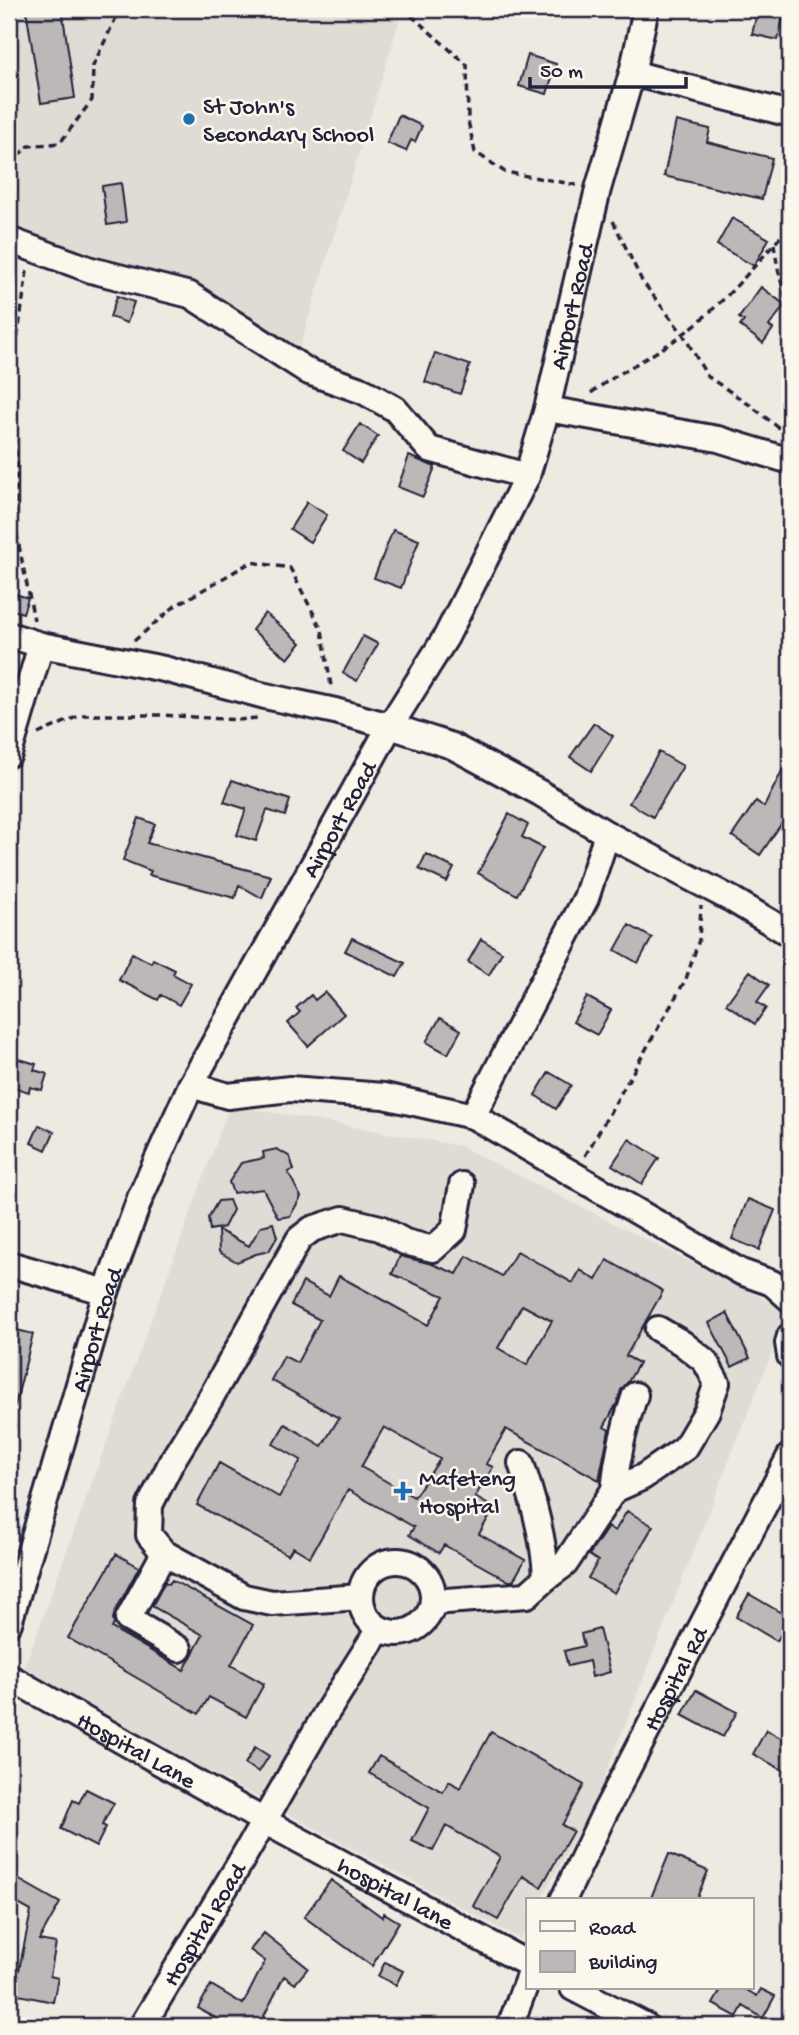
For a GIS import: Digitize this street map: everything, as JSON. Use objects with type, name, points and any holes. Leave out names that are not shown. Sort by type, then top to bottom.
[{"type":"street","name":"Airport Road","points":[[9,1623],[106,1292],[140,1198],[191,1085],[390,726],[446,637],[527,476],[547,409],[598,189],[632,73],[646,9]]},
{"type":"street","points":[[632,73],[790,114]]},
{"type":"street","points":[[20,244],[91,270],[190,295],[309,372],[363,391],[395,409],[429,449],[527,476]]},
{"type":"street","points":[[547,409],[718,439],[790,461]]},
{"type":"street","points":[[9,635],[41,645],[114,658],[335,711],[452,746],[790,934]]},
{"type":"street","points":[[10,750],[41,645]]},
{"type":"street","points":[[473,1116],[586,898],[607,834]]},
{"type":"street","points":[[191,1085],[228,1096],[290,1089],[384,1096],[473,1116],[741,1272],[772,1283],[790,1299]]},
{"type":"street","points":[[361,1597],[272,1603],[244,1597],[164,1553],[149,1535],[150,1505],[172,1461],[210,1399],[299,1239],[312,1229],[343,1219],[380,1228],[405,1242],[433,1249],[454,1230],[462,1185]]},
{"type":"street","points":[[9,1264],[106,1292]]},
{"type":"street","points":[[614,1490],[643,1477],[685,1448],[707,1411],[717,1383],[705,1361],[658,1329]]},
{"type":"street","points":[[790,1336],[790,1356]]},
{"type":"street","points":[[433,1602],[527,1595],[565,1564],[614,1490],[616,1467],[635,1395]]},
{"type":"street","name":"Hospital Rd","points":[[565,1898],[603,1816],[790,1456]]},
{"type":"street","points":[[521,1462],[545,1562],[546,1578]]},
{"type":"street","points":[[164,1553],[128,1619],[179,1649]]},
{"type":"street","points":[[401,1561],[415,1566],[425,1575],[432,1587],[433,1602],[428,1615],[419,1626],[407,1632],[392,1633],[379,1629],[368,1619],[361,1597],[365,1579],[374,1568],[387,1562],[401,1561]]},
{"type":"street","name":"Hospital Road","points":[[142,2026],[379,1629]]},
{"type":"street","name":"Hospital Lane","points":[[9,1677],[264,1821]]},
{"type":"street","name":"hospital lane","points":[[264,1821],[526,1963]]},
{"type":"street","points":[[510,2026],[526,1983]]},
{"type":"street","points":[[577,1990],[646,2026]]},
{"type":"path","points":[[9,163],[29,146],[60,143],[92,100],[93,66],[120,9]]},
{"type":"path","points":[[388,9],[413,18],[467,65],[468,121],[475,152],[505,172],[598,189],[642,281],[683,334],[708,376],[790,437]]},
{"type":"path","points":[[575,414],[588,396],[683,334],[738,286],[790,226]]},
{"type":"path","points":[[20,244],[17,331],[10,390],[17,460],[15,526],[41,645]]},
{"type":"path","points":[[774,244],[790,315]]},
{"type":"path","points":[[9,553],[21,559]]},
{"type":"path","points":[[114,658],[175,606],[251,562],[290,568],[322,630],[335,711]]},
{"type":"path","points":[[10,750],[81,715],[161,715],[239,720],[266,717]]},
{"type":"path","points":[[575,1177],[586,1153],[686,979],[699,940],[699,913],[706,886]]},
{"type":"shaded area","name":"St John's Secondary School","points":[[9,9],[403,9],[300,346],[167,283],[87,256],[25,229],[9,334]]},
{"type":"shaded area","name":"Mafeteng Hospital","points":[[230,1105],[460,1146],[788,1311],[595,1801],[542,1898],[526,1898],[526,1928],[520,1939],[23,1671]]},
{"type":"building","points":[[26,9],[62,9],[75,98],[41,103]]},
{"type":"building","points":[[758,9],[785,9],[778,40],[752,34]]},
{"type":"building","points":[[528,55],[556,64],[547,94],[519,86]]},
{"type":"building","points":[[399,115],[422,126],[415,142],[411,140],[406,151],[387,143]]},
{"type":"building","points":[[676,121],[710,129],[707,142],[772,158],[762,199],[664,176]]},
{"type":"building","points":[[121,183],[126,222],[107,225],[102,186]]},
{"type":"building","points":[[732,218],[769,239],[754,266],[717,245]]},
{"type":"building","points":[[761,287],[785,305],[769,326],[773,329],[763,343],[740,326],[744,321],[739,318]]},
{"type":"building","points":[[117,296],[134,302],[127,323],[110,317]]},
{"type":"building","points":[[435,353],[470,365],[460,394],[425,382]]},
{"type":"building","points":[[360,424],[378,436],[361,463],[343,451]]},
{"type":"building","points":[[409,456],[435,467],[423,497],[398,487]]},
{"type":"building","points":[[307,502],[327,515],[310,542],[290,529]]},
{"type":"building","points":[[393,530],[419,540],[401,588],[374,578]]},
{"type":"building","points":[[9,592],[28,598],[23,613],[9,609]]},
{"type":"building","points":[[265,613],[301,643],[288,659],[252,630]]},
{"type":"building","points":[[363,636],[378,644],[357,681],[343,673]]},
{"type":"building","points":[[594,723],[613,736],[591,771],[570,757]]},
{"type":"building","points":[[659,752],[683,766],[653,817],[629,803]]},
{"type":"building","points":[[790,755],[790,811],[760,855],[732,836],[756,801],[764,807]]},
{"type":"building","points":[[232,780],[290,800],[285,816],[267,810],[256,841],[237,835],[246,809],[224,802]]},
{"type":"building","points":[[509,814],[528,825],[522,837],[543,848],[517,895],[478,873]]},
{"type":"building","points":[[139,818],[155,824],[147,843],[271,876],[262,898],[239,885],[235,898],[149,875],[151,871],[123,860]]},
{"type":"building","points":[[426,854],[454,868],[447,882],[419,869]]},
{"type":"building","points":[[629,925],[652,938],[638,963],[615,950]]},
{"type":"building","points":[[352,938],[405,963],[397,977],[345,951]]},
{"type":"building","points":[[481,939],[502,952],[489,975],[468,962]]},
{"type":"building","points":[[132,953],[151,963],[153,959],[175,970],[173,974],[191,984],[179,1005],[161,995],[158,1000],[119,980]]},
{"type":"building","points":[[750,971],[769,985],[757,1002],[766,1008],[755,1024],[726,1004]]},
{"type":"building","points":[[325,992],[344,1014],[308,1046],[288,1023],[300,1012],[296,1008],[311,995],[315,1000]]},
{"type":"building","points":[[587,997],[611,1010],[597,1035],[573,1022]]},
{"type":"building","points":[[440,1018],[461,1030],[448,1054],[426,1042]]},
{"type":"building","points":[[9,1056],[36,1064],[34,1070],[47,1074],[42,1090],[30,1087],[29,1092],[9,1086]]},
{"type":"building","points":[[549,1072],[571,1085],[556,1109],[535,1095]]},
{"type":"building","points":[[39,1125],[54,1132],[46,1150],[31,1143]]},
{"type":"building","points":[[629,1139],[659,1158],[642,1184],[612,1165]]},
{"type":"building","points":[[277,1149],[290,1157],[294,1170],[288,1172],[301,1197],[290,1216],[278,1218],[263,1189],[233,1193],[229,1182],[241,1163],[264,1158],[263,1152]]},
{"type":"building","points":[[748,1199],[775,1210],[759,1250],[732,1239]]},
{"type":"building","points":[[229,1200],[233,1210],[224,1227],[210,1230],[208,1218],[218,1201]]},
{"type":"building","points":[[273,1223],[277,1237],[269,1251],[237,1262],[219,1252],[218,1230],[249,1246],[261,1226]]},
{"type":"building","points":[[517,1251],[573,1283],[580,1270],[596,1280],[607,1260],[663,1291],[626,1356],[639,1363],[621,1390],[604,1427],[609,1430],[599,1480],[506,1429],[486,1464],[493,1467],[475,1497],[494,1508],[479,1534],[525,1560],[513,1581],[444,1545],[439,1553],[409,1535],[414,1527],[348,1490],[310,1557],[293,1547],[288,1555],[197,1505],[219,1463],[279,1497],[301,1460],[273,1444],[285,1424],[322,1446],[339,1418],[271,1380],[284,1356],[297,1363],[320,1320],[291,1305],[303,1282],[329,1296],[339,1276],[428,1325],[444,1296],[392,1274],[400,1256],[457,1274],[467,1256],[502,1276]],"holes":[[[522,1305],[552,1321],[527,1365],[498,1348]],[[384,1427],[440,1459],[414,1497],[361,1467]]]},
{"type":"building","points":[[727,1313],[750,1358],[732,1367],[709,1323]]},
{"type":"building","points":[[9,1328],[33,1334],[15,1406],[9,1405]]},
{"type":"building","points":[[627,1511],[653,1526],[614,1593],[588,1578],[598,1561],[589,1555],[608,1527],[615,1531]]},
{"type":"building","points":[[116,1554],[139,1567],[115,1612],[112,1628],[184,1670],[203,1635],[152,1606],[165,1582],[169,1584],[172,1580],[253,1625],[231,1665],[264,1684],[246,1717],[209,1697],[199,1714],[68,1638]]},
{"type":"building","points":[[749,1594],[790,1618],[777,1641],[736,1617]]},
{"type":"building","points":[[599,1629],[610,1672],[592,1677],[589,1661],[568,1666],[564,1651],[584,1646],[581,1634]]},
{"type":"building","points":[[696,1690],[737,1712],[723,1737],[682,1715]]},
{"type":"building","points":[[766,1730],[790,1743],[790,1774],[753,1754]]},
{"type":"building","points":[[491,1732],[584,1785],[562,1825],[573,1831],[541,1887],[523,1876],[498,1920],[473,1906],[500,1857],[446,1826],[433,1851],[412,1841],[429,1808],[369,1773],[379,1756],[443,1792],[449,1781],[460,1788]]},
{"type":"building","points":[[255,1747],[269,1756],[259,1772],[245,1764]]},
{"type":"building","points":[[86,1789],[114,1803],[102,1825],[106,1827],[96,1847],[61,1829],[73,1800],[79,1803]]},
{"type":"building","points":[[669,1854],[708,1871],[697,1898],[651,1898]]},
{"type":"building","points":[[9,1874],[60,1903],[39,1940],[56,1943],[50,1976],[58,1978],[53,2002],[9,1993],[9,1968],[19,1970],[31,1911],[9,1899]]},
{"type":"building","points":[[331,1880],[382,1917],[384,1913],[399,1922],[372,1966],[304,1917]]},
{"type":"building","points":[[264,1933],[308,1968],[295,1984],[284,1976],[259,2026],[230,2026],[198,2008],[211,1985],[243,2004],[265,1961],[250,1950]]},
{"type":"building","points":[[385,1962],[403,1971],[396,1985],[378,1976]]},
{"type":"building","points":[[761,1989],[775,1996],[763,2018],[743,2006],[737,2017],[713,2004],[721,1990],[746,1990],[757,1996]]},
{"type":"place","name":"St John's Secondary School","points":[[189,119]]},
{"type":"place","name":"Mafeteng Hospital","points":[[403,1491]]}]
